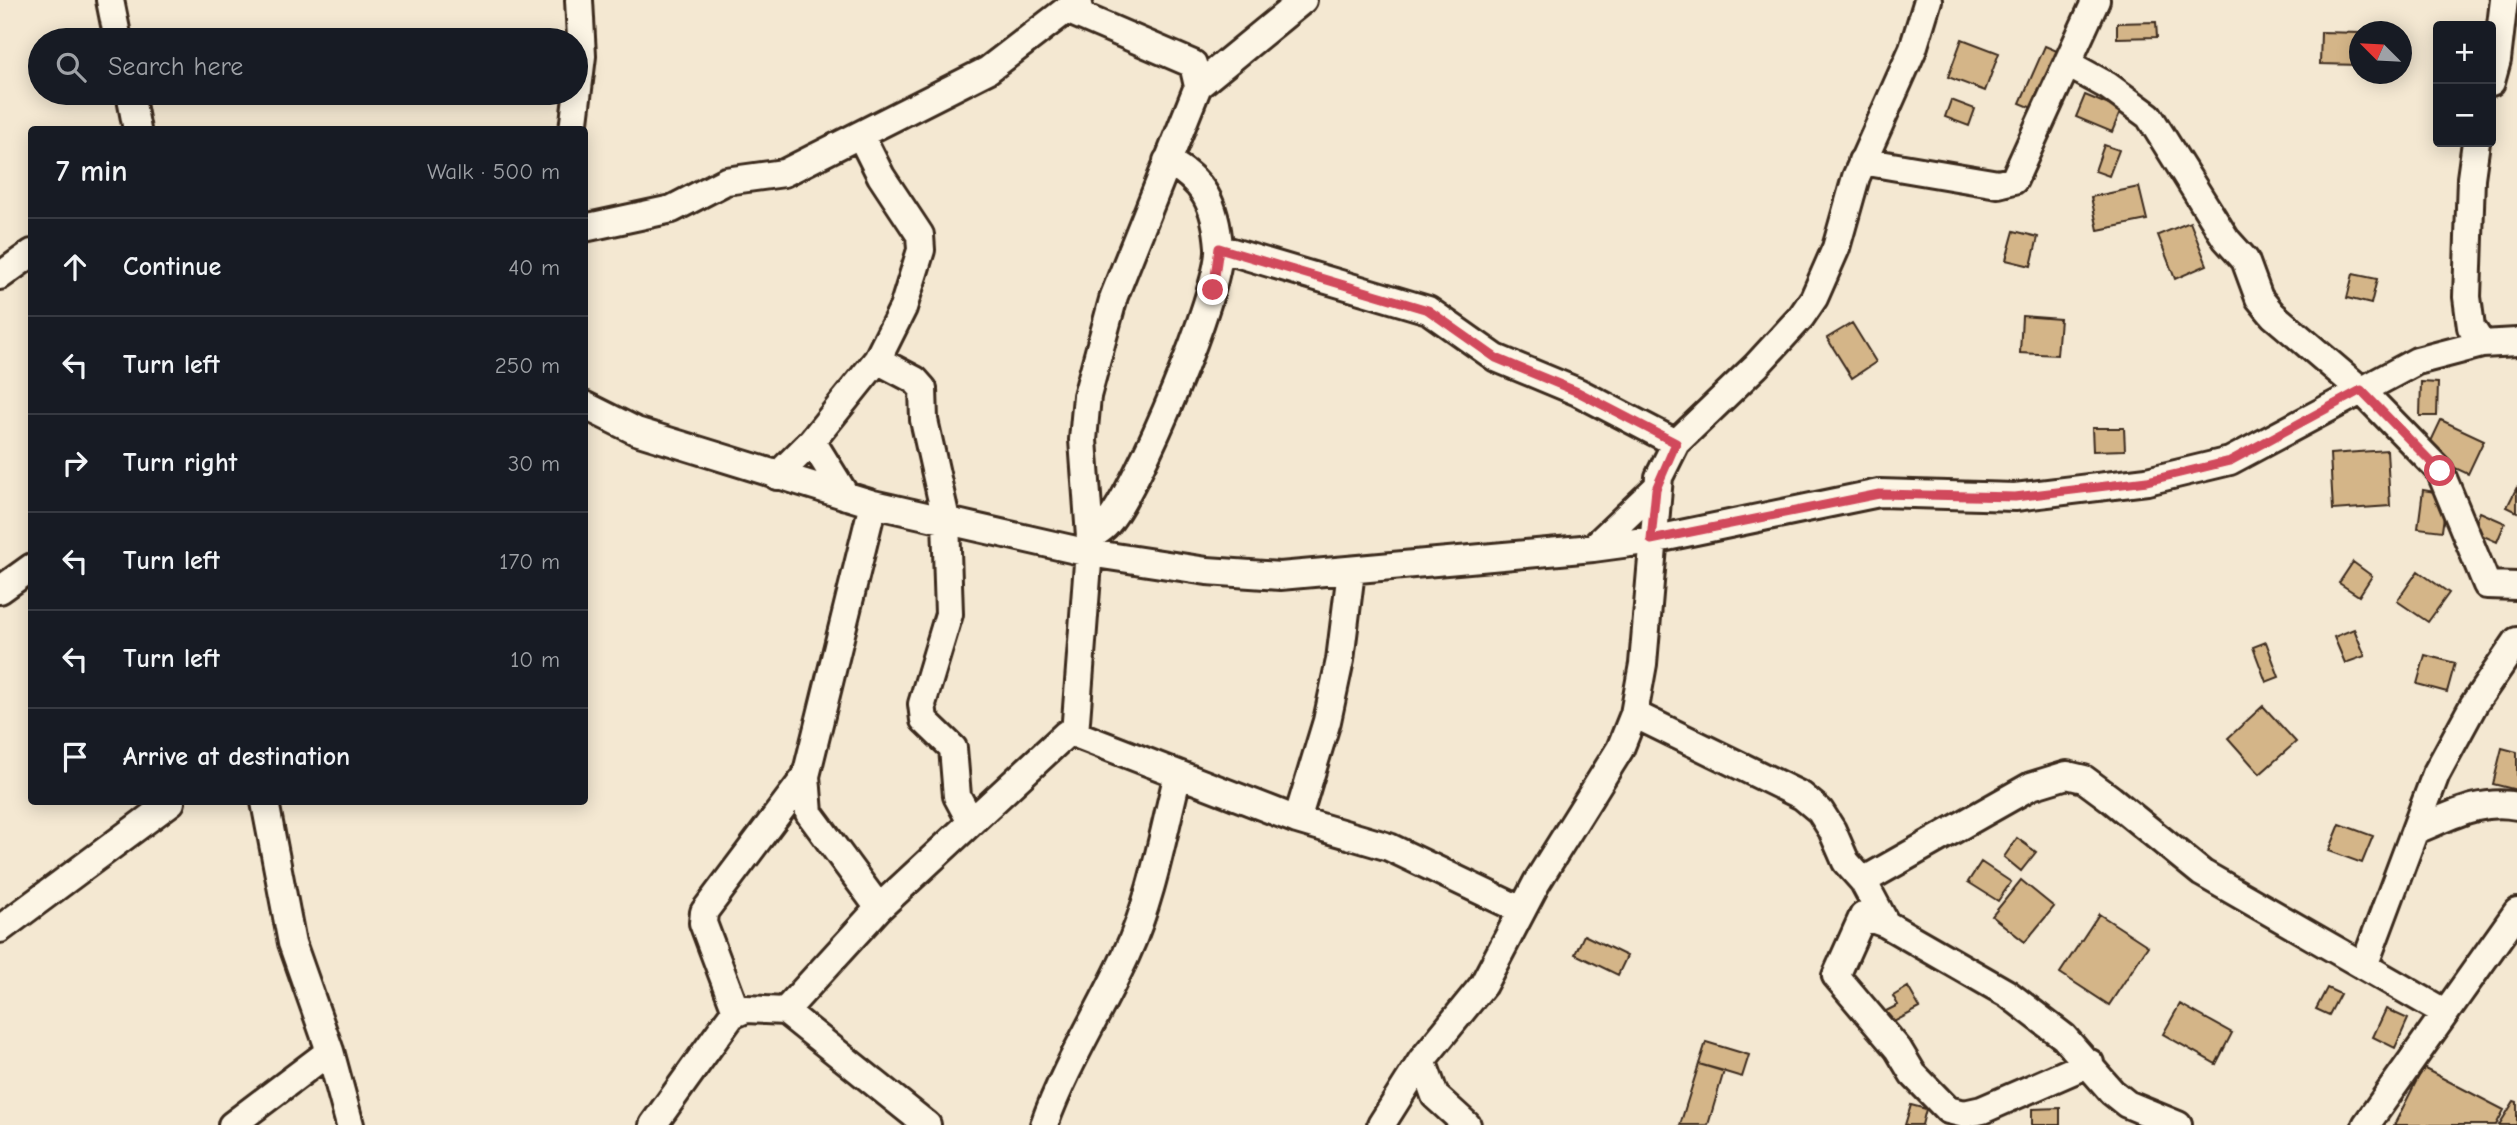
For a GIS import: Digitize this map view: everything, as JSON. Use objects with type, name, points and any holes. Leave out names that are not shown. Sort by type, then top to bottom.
[{"type":"street","points":[[110,0],[116,28]]},
{"type":"street","points":[[579,0],[580,28]]},
{"type":"street","points":[[1075,734],[1079,648],[1089,545],[1083,440],[1091,372],[1132,245],[1198,86],[1303,0]]},
{"type":"street","points":[[1381,1125],[1423,1060],[1483,985],[1521,910],[1605,777],[1634,714],[1643,664],[1656,489],[1676,443],[1756,366],[1808,307],[1836,248],[1862,161],[1913,49],[1928,0]]},
{"type":"street","points":[[1862,161],[1998,184],[2009,182],[2016,176],[2096,0]]},
{"type":"street","points":[[2496,64],[2504,0]]},
{"type":"street","points":[[588,227],[672,209],[726,181],[784,173],[988,70],[1073,5],[1194,64],[1198,86]]},
{"type":"street","points":[[2068,64],[2108,86],[2149,116],[2226,239],[2245,260],[2259,298],[2273,315],[2361,390],[2440,471],[2487,585],[2517,586]]},
{"type":"street","points":[[132,105],[136,126]]},
{"type":"street","points":[[573,126],[576,105]]},
{"type":"street","points":[[777,476],[812,441],[877,360],[903,308],[922,243],[881,176],[861,136]]},
{"type":"street","points":[[2475,147],[2471,178],[2467,297],[2471,327],[2482,344]]},
{"type":"street","points":[[1089,545],[1106,526],[1128,493],[1213,290],[1219,248],[1204,189],[1185,170],[1167,160]]},
{"type":"street","points":[[1219,248],[1428,310],[1496,358],[1578,392],[1676,443]]},
{"type":"street","points":[[0,276],[28,256]]},
{"type":"street","points":[[588,407],[636,431],[873,504],[1089,545],[1208,571],[1280,576],[1593,548],[1651,540],[1879,494],[2015,497],[2147,481],[2230,461],[2417,361],[2482,344],[2517,342]]},
{"type":"street","points":[[877,360],[915,380],[923,389],[924,420],[946,519],[949,614],[922,704],[924,720],[953,748],[957,796],[971,822]]},
{"type":"street","points":[[812,441],[846,496]]},
{"type":"street","points":[[1593,548],[1656,489]]},
{"type":"street","points":[[873,504],[806,776],[809,813],[879,908]]},
{"type":"street","points":[[0,590],[28,570]]},
{"type":"street","points":[[1297,820],[1327,721],[1340,660],[1351,571]]},
{"type":"street","points":[[2364,966],[2437,774],[2474,704],[2517,641]]},
{"type":"street","points":[[1634,714],[1802,796],[1820,811],[1846,862],[1863,881],[1886,924]]},
{"type":"street","points":[[785,1011],[879,908],[1058,738],[1066,734],[1075,734],[1297,820],[1389,847],[1521,910]]},
{"type":"street","points":[[1044,1125],[1054,1098],[1127,954],[1140,922],[1178,774]]},
{"type":"street","points":[[1863,881],[2031,786],[2067,775],[2084,779],[2202,873],[2444,1012]]},
{"type":"street","points":[[736,1011],[703,923],[704,912],[806,776]]},
{"type":"street","points":[[2416,831],[2467,808],[2486,804],[2517,806]]},
{"type":"street","points":[[0,929],[167,805]]},
{"type":"street","points":[[266,805],[289,934],[330,1051],[350,1125]]},
{"type":"street","points":[[2366,1125],[2517,912]]},
{"type":"street","points":[[2090,1063],[1982,1110],[1943,1118],[1899,1049],[1836,976],[1863,916],[1886,924],[2008,994],[2064,1037],[2090,1063],[2112,1092],[2127,1104],[2178,1125]]},
{"type":"street","points":[[736,1011],[785,1011],[927,1125]]},
{"type":"street","points":[[653,1125],[736,1011]]},
{"type":"street","points":[[232,1125],[330,1051]]},
{"type":"street","points":[[1423,1060],[1435,1096],[1467,1125]]},
{"type":"building","points":[[2156,22],[2157,37],[2117,38],[2117,23]]},
{"type":"building","points":[[2321,32],[2349,33],[2349,65],[2320,64]]},
{"type":"building","points":[[1962,39],[1999,53],[1985,91],[1948,77]]},
{"type":"building","points":[[2045,46],[2057,51],[2032,108],[2020,103]]},
{"type":"building","points":[[2085,95],[2121,110],[2112,132],[2076,117]]},
{"type":"building","points":[[1951,100],[1975,109],[1969,126],[1945,117]]},
{"type":"building","points":[[2104,145],[2119,150],[2109,176],[2095,171]]},
{"type":"building","points":[[2139,187],[2147,220],[2098,230],[2091,197]]},
{"type":"building","points":[[2190,222],[2207,265],[2175,279],[2158,235]]},
{"type":"building","points":[[2014,231],[2038,237],[2031,266],[2006,260]]},
{"type":"building","points":[[2353,274],[2377,279],[2371,304],[2347,298]]},
{"type":"building","points":[[2022,316],[2060,319],[2057,355],[2020,353]]},
{"type":"building","points":[[1852,323],[1876,362],[1852,378],[1827,338]]},
{"type":"building","points":[[2421,382],[2438,383],[2437,416],[2420,416]]},
{"type":"building","points":[[2441,420],[2484,440],[2468,474],[2425,454]]},
{"type":"building","points":[[2092,428],[2124,428],[2125,450],[2093,451]]},
{"type":"building","points":[[2387,450],[2390,506],[2333,510],[2330,454]]},
{"type":"building","points":[[2517,487],[2517,512],[2507,507]]},
{"type":"building","points":[[2423,490],[2447,494],[2442,531],[2418,528]]},
{"type":"building","points":[[2480,512],[2505,523],[2497,542],[2472,531]]},
{"type":"building","points":[[2353,562],[2372,576],[2359,596],[2339,583]]},
{"type":"building","points":[[2418,571],[2449,593],[2428,622],[2397,601]]},
{"type":"building","points":[[2354,629],[2365,656],[2345,663],[2334,637]]},
{"type":"building","points":[[2266,642],[2279,677],[2266,682],[2253,647]]},
{"type":"building","points":[[2425,655],[2455,663],[2447,692],[2417,684]]},
{"type":"building","points":[[2263,706],[2296,742],[2260,774],[2228,738]]},
{"type":"building","points":[[2502,748],[2517,752],[2517,790],[2493,784]]},
{"type":"building","points":[[2340,824],[2373,836],[2362,863],[2329,851]]},
{"type":"building","points":[[2017,838],[2036,852],[2021,871],[2004,857]]},
{"type":"building","points":[[1981,862],[2011,882],[1998,901],[1968,882]]},
{"type":"building","points":[[2021,880],[2054,907],[2025,942],[1992,916]]},
{"type":"building","points":[[2099,914],[2148,946],[2109,1005],[2060,973]]},
{"type":"building","points":[[1584,935],[1627,956],[1618,975],[1575,954]]},
{"type":"building","points":[[1908,987],[1920,1008],[1890,1024],[1884,1012],[1898,1005],[1893,996]]},
{"type":"building","points":[[2327,988],[2340,994],[2329,1015],[2316,1009]]},
{"type":"building","points":[[2180,1004],[2232,1033],[2216,1064],[2163,1034]]},
{"type":"building","points":[[2386,1009],[2408,1019],[2395,1048],[2373,1037]]},
{"type":"building","points":[[1706,1042],[1749,1055],[1742,1077],[1699,1064]]},
{"type":"building","points":[[1699,1064],[1724,1071],[1708,1125],[1680,1125]]},
{"type":"building","points":[[2423,1068],[2504,1110],[2496,1125],[2394,1125]]},
{"type":"building","points":[[2514,1101],[2517,1102],[2517,1125],[2499,1125]]},
{"type":"building","points":[[1911,1105],[1926,1109],[1922,1125],[1905,1125]]},
{"type":"building","points":[[2060,1108],[2060,1125],[2032,1125],[2032,1109]]},
{"type":"route","points":[[1213,290],[1219,248],[1428,310],[1496,358],[1578,392],[1676,443],[1659,477],[1651,540],[1860,496],[1903,493],[2015,497],[2049,495],[2147,481],[2230,461],[2361,390],[2440,471]]}]
